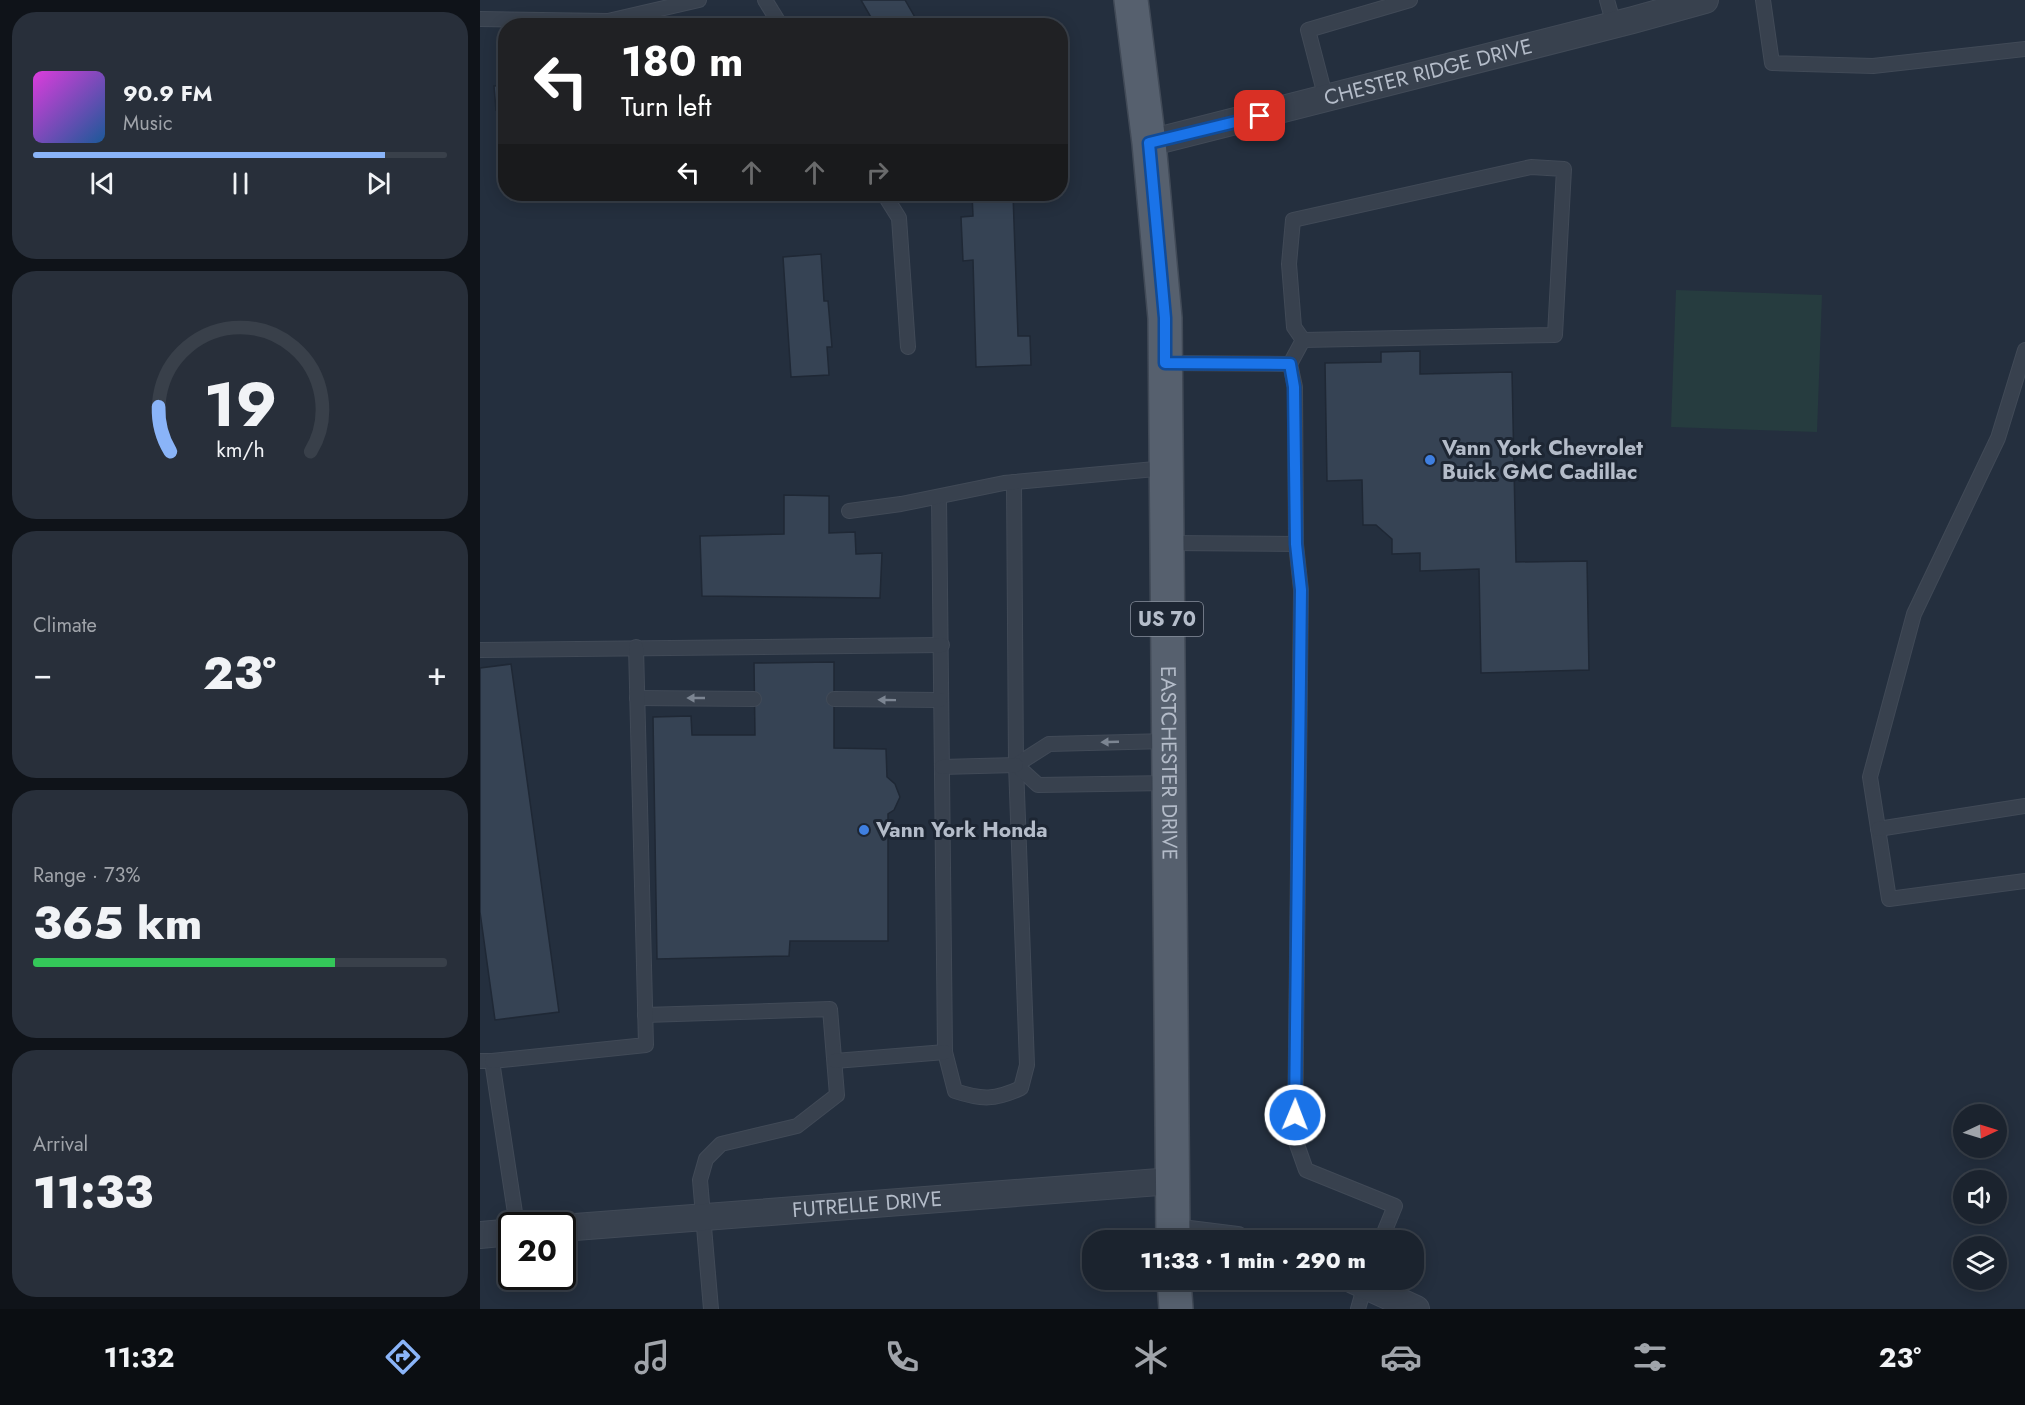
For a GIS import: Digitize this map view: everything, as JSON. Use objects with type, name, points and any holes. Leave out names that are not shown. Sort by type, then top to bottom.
[{"type":"main road","name":"EASTCHESTER DRIVE","points":[[1131,0],[1149,143],[1165,318],[1173,1230]]},
{"type":"main road","points":[[1175,1290],[1176,1309]]},
{"type":"street","name":"CHESTER RIDGE DRIVE","points":[[1149,143],[1705,0]]},
{"type":"street","name":"FUTRELLE DRIVE","points":[[576,1227],[1172,1181]]},
{"type":"street","points":[[480,1235],[498,1233]]},
{"type":"street","points":[[1379,1290],[1416,1309]]},
{"type":"lane","points":[[621,18],[699,0]]},
{"type":"lane","points":[[765,0],[776,18]]},
{"type":"lane","points":[[1326,99],[1308,30],[1410,0]]},
{"type":"lane","points":[[1607,0],[1614,25]]},
{"type":"lane","points":[[1763,0],[1772,63],[1873,66],[2025,49]]},
{"type":"lane","points":[[480,19],[498,19]]},
{"type":"lane","points":[[1531,168],[1564,169],[1555,335],[1303,340],[1294,327],[1289,264],[1293,220],[1531,168]]},
{"type":"lane","points":[[888,201],[899,218],[908,347]]},
{"type":"lane","points":[[1303,340],[1290,364],[1294,387],[1296,544],[1301,590],[1295,1139],[1306,1170],[1395,1206],[1386,1230]]},
{"type":"lane","points":[[2025,350],[1998,438],[1914,614],[1870,777],[1889,899],[2025,881]]},
{"type":"lane","points":[[1165,363],[1290,364]]},
{"type":"lane","points":[[849,511],[901,504],[1014,482],[1166,468]]},
{"type":"lane","points":[[939,496],[945,1052],[955,1091],[976,1098],[1001,1097],[1021,1088],[1027,1065],[1016,765],[1014,482]]},
{"type":"lane","points":[[1167,543],[1296,544]]},
{"type":"lane","points":[[480,650],[942,645]]},
{"type":"lane","points":[[514,1212],[486,1061],[646,1045],[636,647]]},
{"type":"lane","points":[[637,698],[754,699]]},
{"type":"lane","points":[[834,699],[940,700]]},
{"type":"lane","points":[[942,767],[1016,765],[1049,744],[1168,741]]},
{"type":"lane","points":[[1016,765],[1038,785],[1169,783]]},
{"type":"lane","points":[[1878,829],[2025,807]]},
{"type":"lane","points":[[645,1016],[830,1009],[837,1095],[797,1125],[721,1144],[706,1159],[700,1180],[711,1309]]},
{"type":"lane","points":[[835,1060],[945,1052]]},
{"type":"lane","points":[[1358,1309],[1360,1290]]},
{"type":"green space","points":[[1676,290],[1822,295],[1817,432],[1671,427]]},
{"type":"building","points":[[861,0],[905,0],[915,18],[871,18]]},
{"type":"building","points":[[494,86],[498,86],[498,110],[496,110]]},
{"type":"building","points":[[972,201],[1013,201],[1018,336],[1030,336],[1031,365],[976,367],[973,260],[963,261],[961,217],[973,216]]},
{"type":"building","points":[[821,254],[824,301],[828,301],[832,347],[827,347],[829,375],[791,377],[783,257]]},
{"type":"building","points":[[1420,351],[1420,374],[1512,372],[1516,562],[1587,561],[1589,670],[1481,673],[1479,569],[1420,571],[1420,553],[1392,554],[1392,539],[1376,525],[1363,525],[1362,480],[1327,481],[1325,363],[1381,362],[1381,352]]},
{"type":"building","points":[[784,495],[829,496],[829,533],[855,532],[856,554],[882,553],[880,598],[702,596],[700,536],[784,534]]},
{"type":"building","points":[[834,662],[834,748],[886,749],[887,777],[895,784],[900,797],[894,810],[888,814],[888,941],[790,941],[789,956],[657,959],[653,717],[691,716],[692,735],[755,735],[754,663]]},
{"type":"building","points":[[511,664],[559,1012],[495,1020],[480,912],[480,668]]},
{"type":"place","name":"Vann York Chevrolet Buick GMC Cadillac","points":[[1430,460]]},
{"type":"place","name":"Vann York Honda","points":[[864,830]]},
{"type":"route","points":[[1260,116],[1149,143],[1165,318],[1165,363],[1290,364],[1294,387],[1296,544],[1301,590],[1295,1115]]}]
